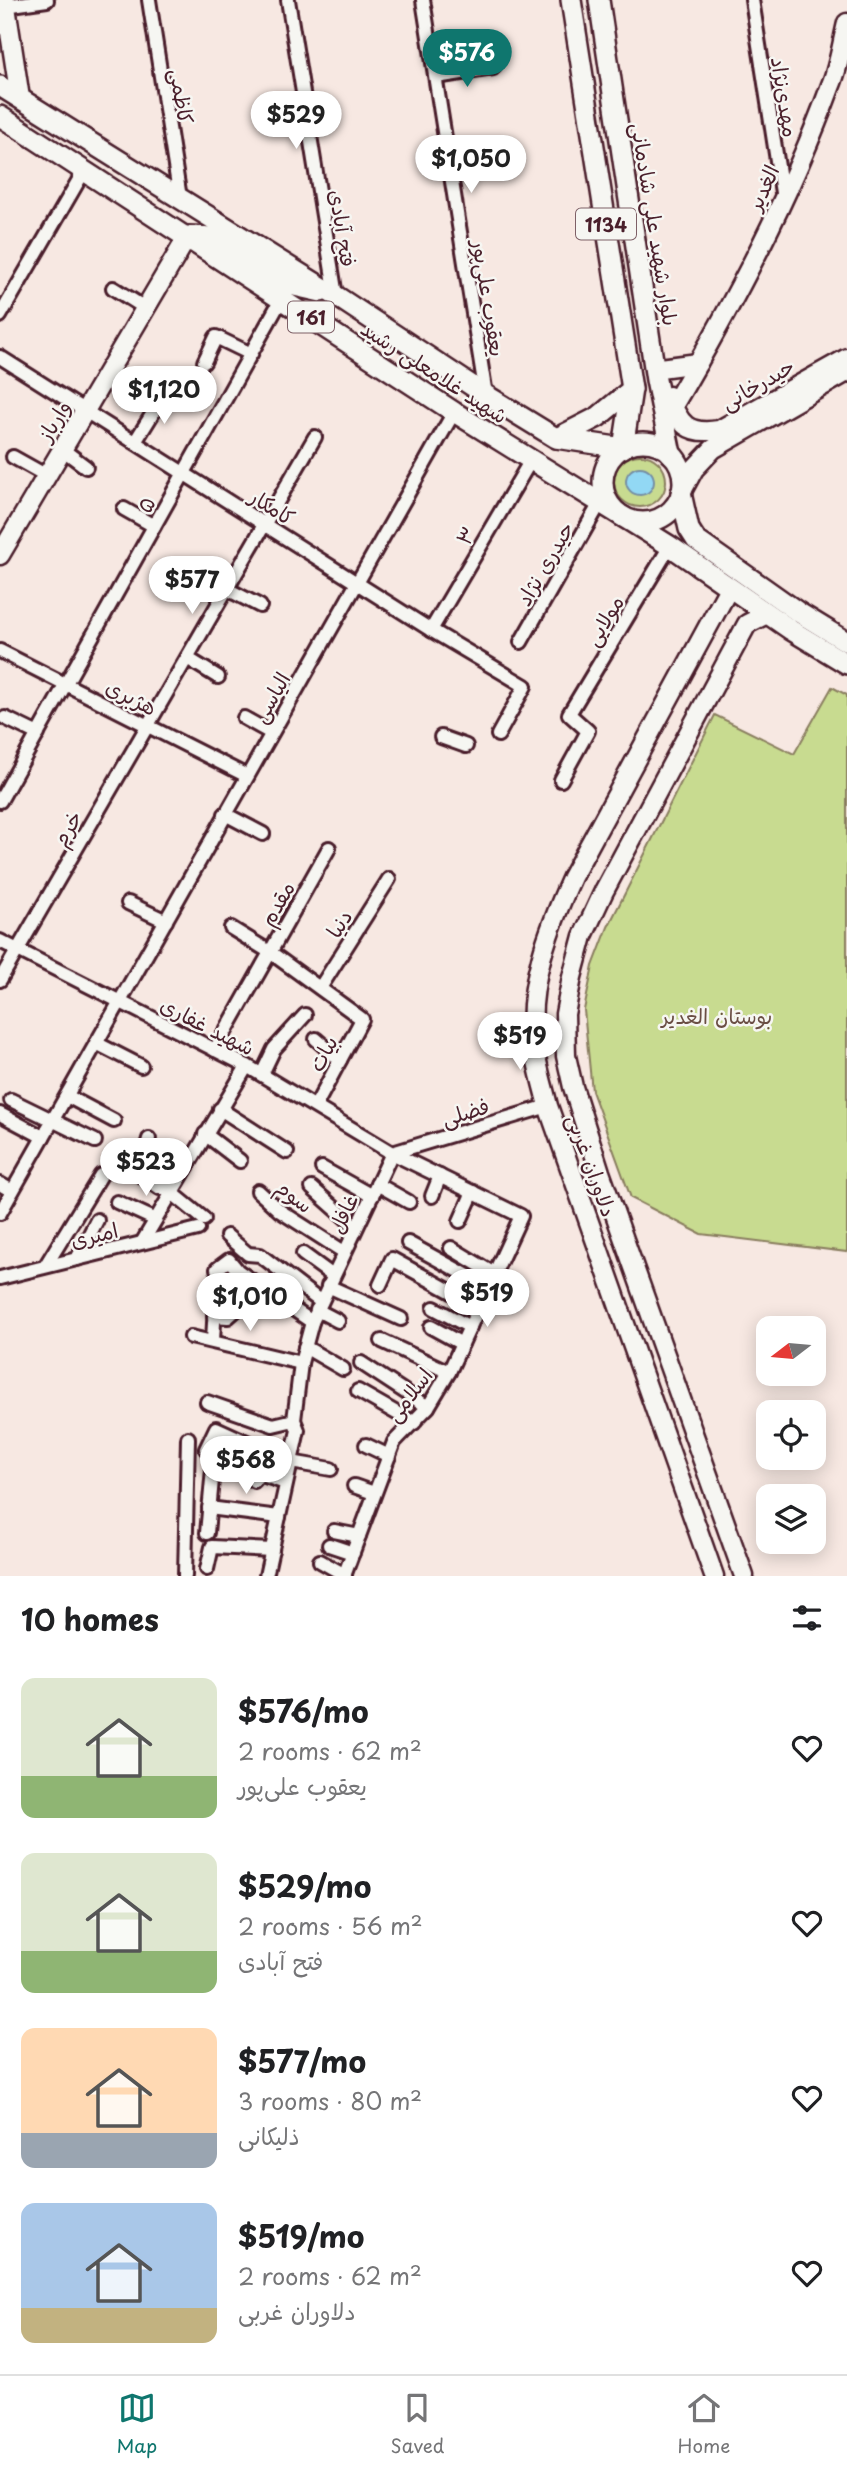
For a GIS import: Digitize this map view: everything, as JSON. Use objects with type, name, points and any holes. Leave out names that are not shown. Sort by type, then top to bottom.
[{"type":"main road","name":"1134","points":[[571,0],[632,395],[623,448]]},
{"type":"main road","name":"بلوار شهید علی شادمانی","points":[[598,0],[656,359],[666,402],[671,454]]},
{"type":"main road","points":[[5,3],[4,33],[20,98]]},
{"type":"main road","name":"الغدیر","points":[[666,402],[698,363],[783,199],[832,84],[847,23]]},
{"type":"main road","name":"شهید غلامعلی رشید","points":[[1,90],[20,98],[172,193],[556,438],[623,448]]},
{"type":"main road","name":"شهید غلامعلی رشید","points":[[0,116],[188,236],[454,412],[670,546],[767,614],[847,664]]},
{"type":"main road","points":[[150,213],[172,193]]},
{"type":"main road","points":[[188,236],[214,237],[290,285],[336,296]]},
{"type":"main road","name":"وارباز","points":[[0,555],[188,236]]},
{"type":"main road","name":"حیدرخانی","points":[[666,402],[689,427],[701,433],[719,430],[847,358]]},
{"type":"main road","points":[[656,359],[698,363]]},
{"type":"main road","name":"حیدرخانی","points":[[681,493],[694,469],[713,449],[847,372]]},
{"type":"main road","points":[[556,438],[598,417],[632,395],[646,405],[666,402]]},
{"type":"main road","points":[[633,444],[654,444],[671,454],[679,466],[683,479],[681,493],[677,504],[669,513],[647,522],[635,522],[623,517],[608,502],[603,482],[609,462],[623,448],[633,444]]},
{"type":"main road","points":[[681,493],[689,529],[702,545],[847,642]]},
{"type":"main road","name":"دلاوران غربی","points":[[714,1576],[548,1106],[533,1042],[533,1000],[551,922],[600,821],[729,588]]},
{"type":"main road","name":"دلاوران غربی","points":[[744,1576],[588,1136],[566,1056],[565,1014],[583,936],[604,891],[747,624],[767,614]]},
{"type":"street","points":[[5,3],[47,0]]},
{"type":"street","name":"کاظمی","points":[[149,0],[172,193]]},
{"type":"street","name":"فتح آبادی","points":[[288,0],[336,296]]},
{"type":"street","name":"یعقوب علی‌پور","points":[[424,0],[486,395]]},
{"type":"street","name":"مهدی‌نژاد","points":[[752,0],[783,199]]},
{"type":"street","points":[[436,77],[493,68]]},
{"type":"street","points":[[2,309],[84,171]]},
{"type":"street","points":[[113,288],[145,308]]},
{"type":"street","name":"۵","points":[[0,802],[282,298]]},
{"type":"street","points":[[204,362],[216,337],[251,354]]},
{"type":"street","name":"کامکار","points":[[0,358],[431,630],[525,686],[498,735]]},
{"type":"street","points":[[135,442],[166,392]]},
{"type":"street","name":"الیاسی","points":[[0,1213],[454,412]]},
{"type":"street","name":"خرم","points":[[0,980],[315,437]]},
{"type":"street","points":[[62,449],[86,467]]},
{"type":"street","points":[[13,457],[47,476]]},
{"type":"street","name":"۳","points":[[431,630],[531,460]]},
{"type":"street","name":"حیدری نژاد","points":[[522,642],[600,503]]},
{"type":"street","points":[[124,509],[154,526]]},
{"type":"street","name":"مولایی","points":[[561,780],[588,730],[569,714],[670,546]]},
{"type":"street","points":[[227,589],[260,606]]},
{"type":"street","name":"هژبری","points":[[0,651],[247,776]]},
{"type":"street","points":[[187,658],[218,677]]},
{"type":"street","points":[[5,718],[38,734]]},
{"type":"street","points":[[244,718],[271,733]]},
{"type":"street","points":[[441,737],[466,746]]},
{"type":"street","points":[[225,814],[263,834]]},
{"type":"street","name":"مقدم","points":[[329,848],[270,952],[362,1019]]},
{"type":"street","name":"دنیا","points":[[320,988],[389,879]]},
{"type":"street","points":[[128,903],[166,920]]},
{"type":"street","points":[[215,1050],[270,952],[231,928]]},
{"type":"street","name":"شهید غفاری","points":[[0,941],[262,1074],[392,1153]]},
{"type":"street","points":[[262,1074],[274,1049],[304,1016]]},
{"type":"street","name":"بیات","points":[[316,1105],[362,1019]]},
{"type":"street","points":[[316,1039],[340,1060]]},
{"type":"street","points":[[96,1043],[141,1066]]},
{"type":"street","points":[[143,1241],[247,1066]]},
{"type":"street","points":[[67,1096],[114,1121]]},
{"type":"street","points":[[11,1100],[95,1141]]},
{"type":"street","name":"فضلی","points":[[392,1153],[548,1106]]},
{"type":"street","points":[[220,1109],[287,1152]]},
{"type":"street","points":[[0,1114],[43,1137]]},
{"type":"street","points":[[205,1134],[240,1161]]},
{"type":"street","points":[[149,1139],[145,1153],[182,1173]]},
{"type":"street","name":"اسلامی","points":[[345,1576],[388,1455],[394,1443],[428,1407],[449,1372],[521,1216],[392,1153]]},
{"type":"street","name":"غافل","points":[[266,1576],[298,1430],[294,1420],[304,1348],[330,1281],[392,1153]]},
{"type":"street","points":[[131,1168],[160,1188],[172,1190]]},
{"type":"street","points":[[322,1168],[409,1202]]},
{"type":"street","points":[[46,1265],[101,1175]]},
{"type":"street","points":[[432,1196],[440,1176]]},
{"type":"street","points":[[0,1184],[12,1191]]},
{"type":"street","points":[[312,1188],[356,1227]]},
{"type":"street","name":"امیری","points":[[0,1278],[201,1224],[172,1190]]},
{"type":"street","name":"سوم","points":[[258,1191],[280,1211],[345,1252]]},
{"type":"street","points":[[460,1221],[473,1192]]},
{"type":"street","points":[[117,1202],[154,1219]]},
{"type":"street","points":[[77,1259],[97,1220]]},
{"type":"street","points":[[227,1236],[248,1254],[260,1255],[317,1311]]},
{"type":"street","points":[[408,1243],[488,1287]]},
{"type":"street","points":[[451,1248],[494,1274]]},
{"type":"street","points":[[303,1254],[330,1281],[401,1319]]},
{"type":"street","points":[[380,1285],[392,1259],[479,1307]]},
{"type":"street","points":[[217,1269],[229,1260],[238,1271],[338,1321]]},
{"type":"street","points":[[434,1308],[470,1326]]},
{"type":"street","points":[[213,1340],[214,1311],[228,1317],[237,1309]]},
{"type":"street","points":[[431,1327],[462,1344]]},
{"type":"street","points":[[191,1337],[213,1340],[271,1361],[301,1363]]},
{"type":"street","points":[[382,1341],[449,1372]]},
{"type":"street","points":[[304,1348],[343,1369]]},
{"type":"street","points":[[361,1363],[428,1407]]},
{"type":"street","points":[[358,1391],[414,1423]]},
{"type":"street","points":[[207,1402],[273,1425],[294,1420]]},
{"type":"street","points":[[206,1449],[216,1428],[291,1462],[331,1469]]},
{"type":"street","points":[[185,1576],[188,1438]]},
{"type":"street","points":[[366,1445],[388,1455]]},
{"type":"street","points":[[207,1533],[213,1469]]},
{"type":"street","points":[[254,1481],[259,1474],[286,1483]]},
{"type":"street","points":[[354,1486],[374,1493]]},
{"type":"street","points":[[209,1508],[279,1517]]},
{"type":"street","points":[[334,1531],[359,1536]]},
{"type":"street","points":[[329,1545],[353,1553]]},
{"type":"street","points":[[207,1569],[212,1547],[272,1550]]},
{"type":"street","points":[[320,1561],[345,1576]]},
{"type":"green space","points":[[640,455],[650,457],[658,463],[664,471],[664,491],[658,499],[650,505],[640,507],[630,505],[622,499],[616,491],[614,481],[616,471],[622,463],[630,457]]},
{"type":"green space","name":"بوستان الغدیر","points":[[832,687],[847,695],[847,1252],[701,1234],[631,1198],[592,1091],[584,1010],[593,966],[608,927],[715,715],[794,754]]},
{"type":"water","points":[[640,467],[650,471],[654,481],[650,491],[640,495],[630,491],[626,481],[630,471]]}]
